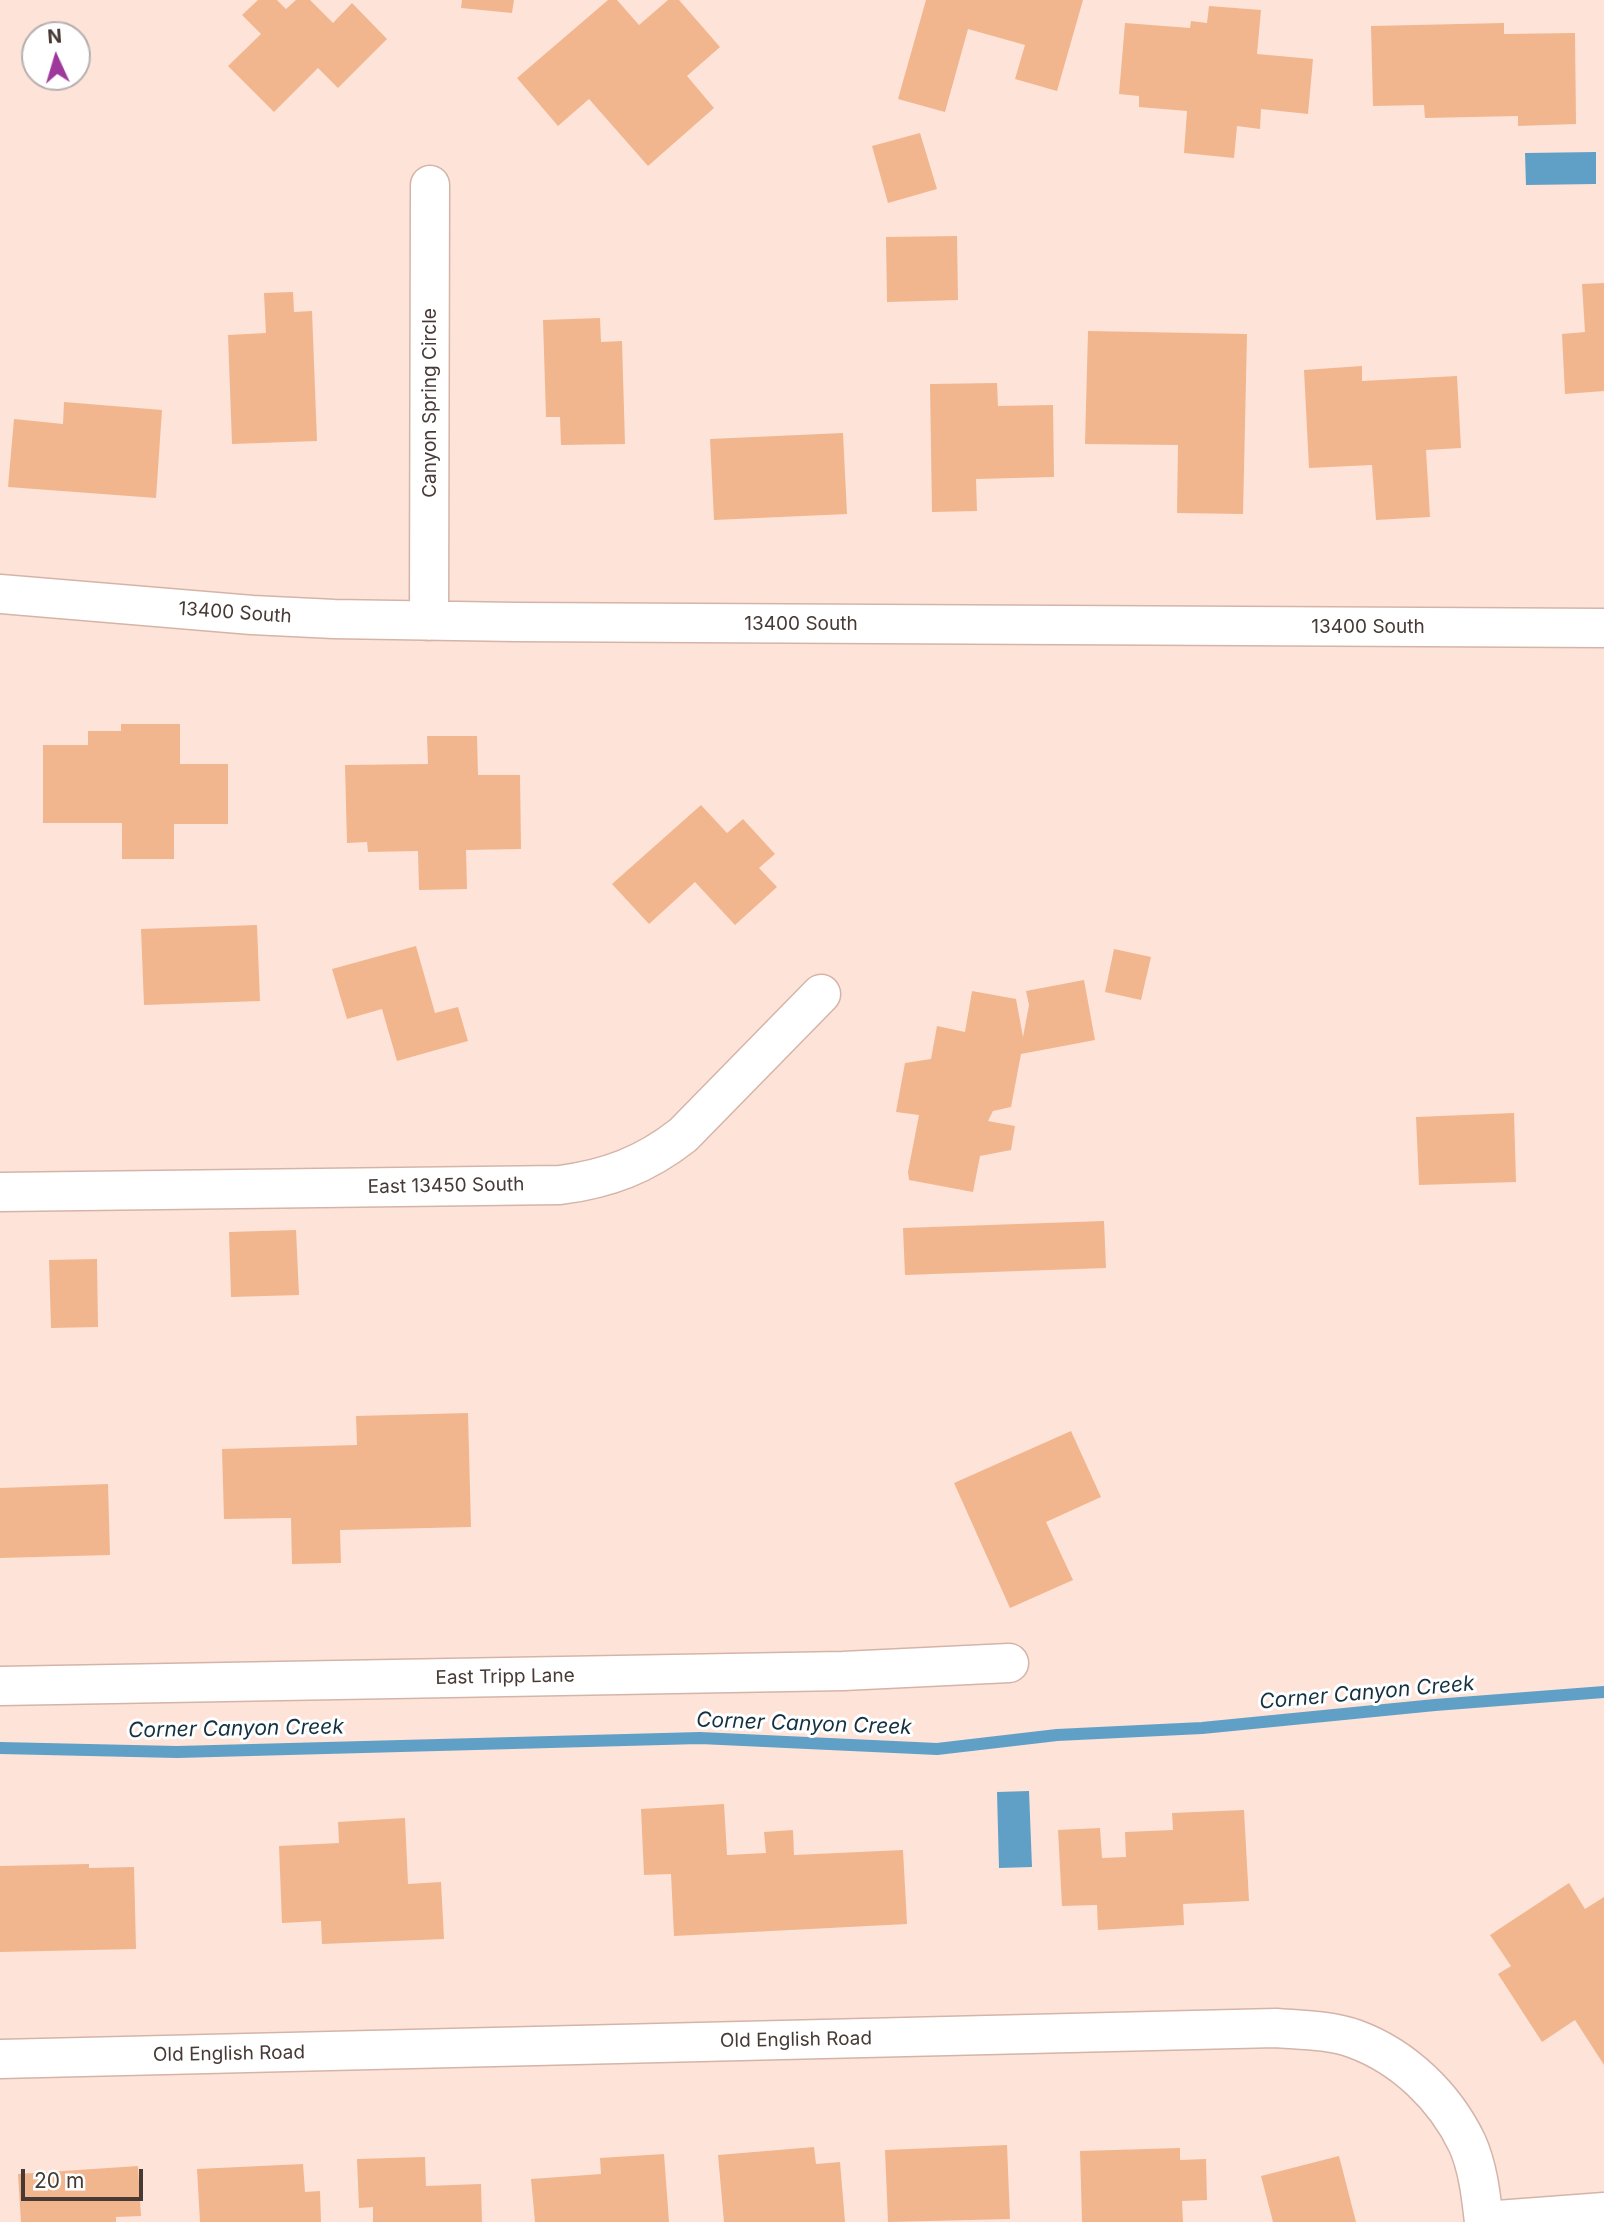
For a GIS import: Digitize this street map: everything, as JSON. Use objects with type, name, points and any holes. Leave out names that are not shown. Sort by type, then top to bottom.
[{"type":"street","name":"Canyon Spring Circle","points":[[429,621],[430,185]]},
{"type":"street","name":"13400 South","points":[[0,594],[252,615],[429,621],[1604,628]]},
{"type":"street","name":"East 13450 South","points":[[0,1192],[560,1185],[587,1182],[638,1165],[683,1135],[821,994]]},
{"type":"street","name":"East Tripp Lane","points":[[0,1686],[843,1671],[1009,1663]]},
{"type":"street","name":"Old English Road","points":[[0,2059],[1276,2028],[1315,2031],[1353,2038],[1389,2054],[1420,2080],[1448,2110],[1468,2145],[1484,2221]]},
{"type":"street","points":[[1484,2221],[1604,2212]]},
{"type":"water","points":[[1596,152],[1596,184],[1526,185],[1525,153]]},
{"type":"water","points":[[1029,1791],[1032,1867],[999,1868],[997,1792]]},
{"type":"building","points":[[258,0],[277,0],[286,9],[296,0],[310,0],[333,23],[352,3],[387,39],[338,88],[318,68],[274,112],[228,66],[261,34],[242,15]]},
{"type":"building","points":[[462,0],[514,0],[512,13],[461,8]]},
{"type":"building","points":[[608,0],[617,0],[639,25],[668,0],[679,0],[720,47],[687,76],[714,108],[648,166],[589,99],[558,126],[517,78]]},
{"type":"building","points":[[926,0],[1083,0],[1057,91],[1015,79],[1025,45],[968,29],[945,112],[898,99]]},
{"type":"building","points":[[1209,6],[1261,10],[1257,54],[1313,59],[1308,114],[1261,109],[1260,129],[1237,126],[1234,158],[1184,153],[1187,111],[1139,107],[1139,96],[1119,94],[1125,23],[1190,28],[1191,21],[1207,23]]},
{"type":"building","points":[[1504,23],[1504,34],[1575,33],[1576,124],[1518,126],[1518,116],[1425,118],[1424,105],[1373,106],[1371,26]]},
{"type":"building","points":[[920,133],[937,189],[888,203],[872,146]]},
{"type":"building","points":[[957,236],[958,300],[887,302],[886,237]]},
{"type":"building","points":[[1604,283],[1604,391],[1565,394],[1562,334],[1585,332],[1582,284]]},
{"type":"building","points":[[293,292],[294,312],[312,311],[317,441],[232,444],[228,335],[266,333],[264,293]]},
{"type":"building","points":[[600,318],[601,342],[622,341],[625,444],[561,445],[560,417],[546,417],[543,320]]},
{"type":"building","points":[[1088,331],[1247,334],[1243,514],[1177,513],[1178,445],[1085,444]]},
{"type":"building","points":[[1362,366],[1362,381],[1457,376],[1461,448],[1426,450],[1430,517],[1376,520],[1372,465],[1309,468],[1304,370]]},
{"type":"building","points":[[997,383],[998,406],[1053,405],[1054,477],[976,479],[977,511],[932,512],[930,384]]},
{"type":"building","points":[[64,402],[162,410],[156,498],[8,487],[14,419],[63,424]]},
{"type":"building","points":[[843,433],[847,514],[714,520],[710,439]]},
{"type":"building","points":[[121,724],[180,724],[180,764],[228,764],[228,824],[174,824],[174,859],[122,859],[122,823],[43,823],[43,745],[88,745],[88,731],[121,731]]},
{"type":"building","points":[[427,736],[477,736],[478,775],[520,775],[521,849],[466,850],[467,889],[419,890],[418,851],[368,852],[367,842],[347,843],[345,765],[428,764]]},
{"type":"building","points":[[701,805],[727,833],[743,819],[775,854],[759,868],[777,887],[735,925],[695,882],[649,924],[612,884]]},
{"type":"building","points":[[257,925],[260,1001],[144,1005],[141,929]]},
{"type":"building","points":[[416,946],[435,1013],[458,1007],[468,1041],[397,1061],[382,1009],[347,1019],[332,969]]},
{"type":"building","points":[[1114,949],[1151,957],[1141,1000],[1105,992]]},
{"type":"building","points":[[1084,980],[1095,1040],[1021,1054],[1011,1107],[993,1111],[988,1121],[1015,1126],[1011,1150],[980,1156],[973,1192],[909,1180],[908,1172],[919,1115],[896,1112],[905,1063],[931,1059],[937,1026],[965,1032],[972,991],[1016,999],[1023,1037],[1029,1005],[1026,991]]},
{"type":"building","points":[[1514,1113],[1516,1182],[1419,1185],[1416,1117]]},
{"type":"building","points":[[1104,1221],[1106,1268],[905,1275],[903,1228]]},
{"type":"building","points":[[296,1230],[299,1295],[231,1297],[229,1232]]},
{"type":"building","points":[[97,1259],[98,1327],[51,1328],[49,1260]]},
{"type":"building","points":[[468,1413],[471,1527],[340,1530],[341,1563],[292,1564],[291,1518],[224,1519],[222,1449],[357,1445],[356,1416]]},
{"type":"building","points":[[1071,1431],[1101,1497],[1046,1522],[1073,1580],[1010,1608],[954,1483]]},
{"type":"building","points":[[108,1484],[110,1555],[0,1558],[0,1488]]},
{"type":"building","points":[[724,1804],[727,1855],[766,1853],[764,1832],[793,1830],[794,1855],[903,1850],[907,1924],[674,1936],[671,1874],[644,1875],[641,1809]]},
{"type":"building","points":[[1244,1810],[1249,1901],[1183,1904],[1184,1925],[1098,1930],[1097,1905],[1062,1906],[1058,1830],[1100,1828],[1102,1858],[1126,1857],[1125,1832],[1173,1830],[1172,1813]]},
{"type":"building","points":[[405,1818],[408,1884],[441,1882],[444,1939],[322,1944],[321,1921],[282,1923],[279,1846],[339,1843],[338,1822]]},
{"type":"building","points":[[89,1864],[89,1868],[134,1867],[136,1949],[0,1952],[0,1866]]},
{"type":"building","points":[[1569,1883],[1585,1909],[1604,1897],[1604,2065],[1575,2020],[1542,2042],[1498,1974],[1511,1966],[1490,1935]]},
{"type":"building","points":[[1007,2145],[1010,2219],[888,2222],[885,2150]]},
{"type":"building","points":[[814,2147],[816,2164],[840,2162],[845,2222],[724,2222],[718,2155]]},
{"type":"building","points":[[1180,2148],[1180,2160],[1206,2159],[1207,2200],[1182,2201],[1183,2222],[1082,2222],[1080,2151]]},
{"type":"building","points":[[664,2154],[669,2222],[535,2222],[531,2179],[601,2174],[600,2158]]},
{"type":"building","points":[[1339,2156],[1356,2222],[1273,2222],[1261,2176]]},
{"type":"building","points":[[425,2157],[426,2186],[481,2184],[482,2222],[373,2222],[373,2207],[359,2208],[357,2159]]},
{"type":"building","points":[[303,2164],[305,2192],[320,2191],[321,2222],[200,2222],[197,2169]]},
{"type":"building","points":[[138,2166],[141,2216],[116,2217],[116,2222],[21,2222],[18,2174]]},
{"type":"waterway","name":"Corner Canyon Creek","points":[[0,1748],[177,1752],[700,1738],[937,1749],[1057,1735],[1202,1728],[1435,1705],[1604,1692]]}]
